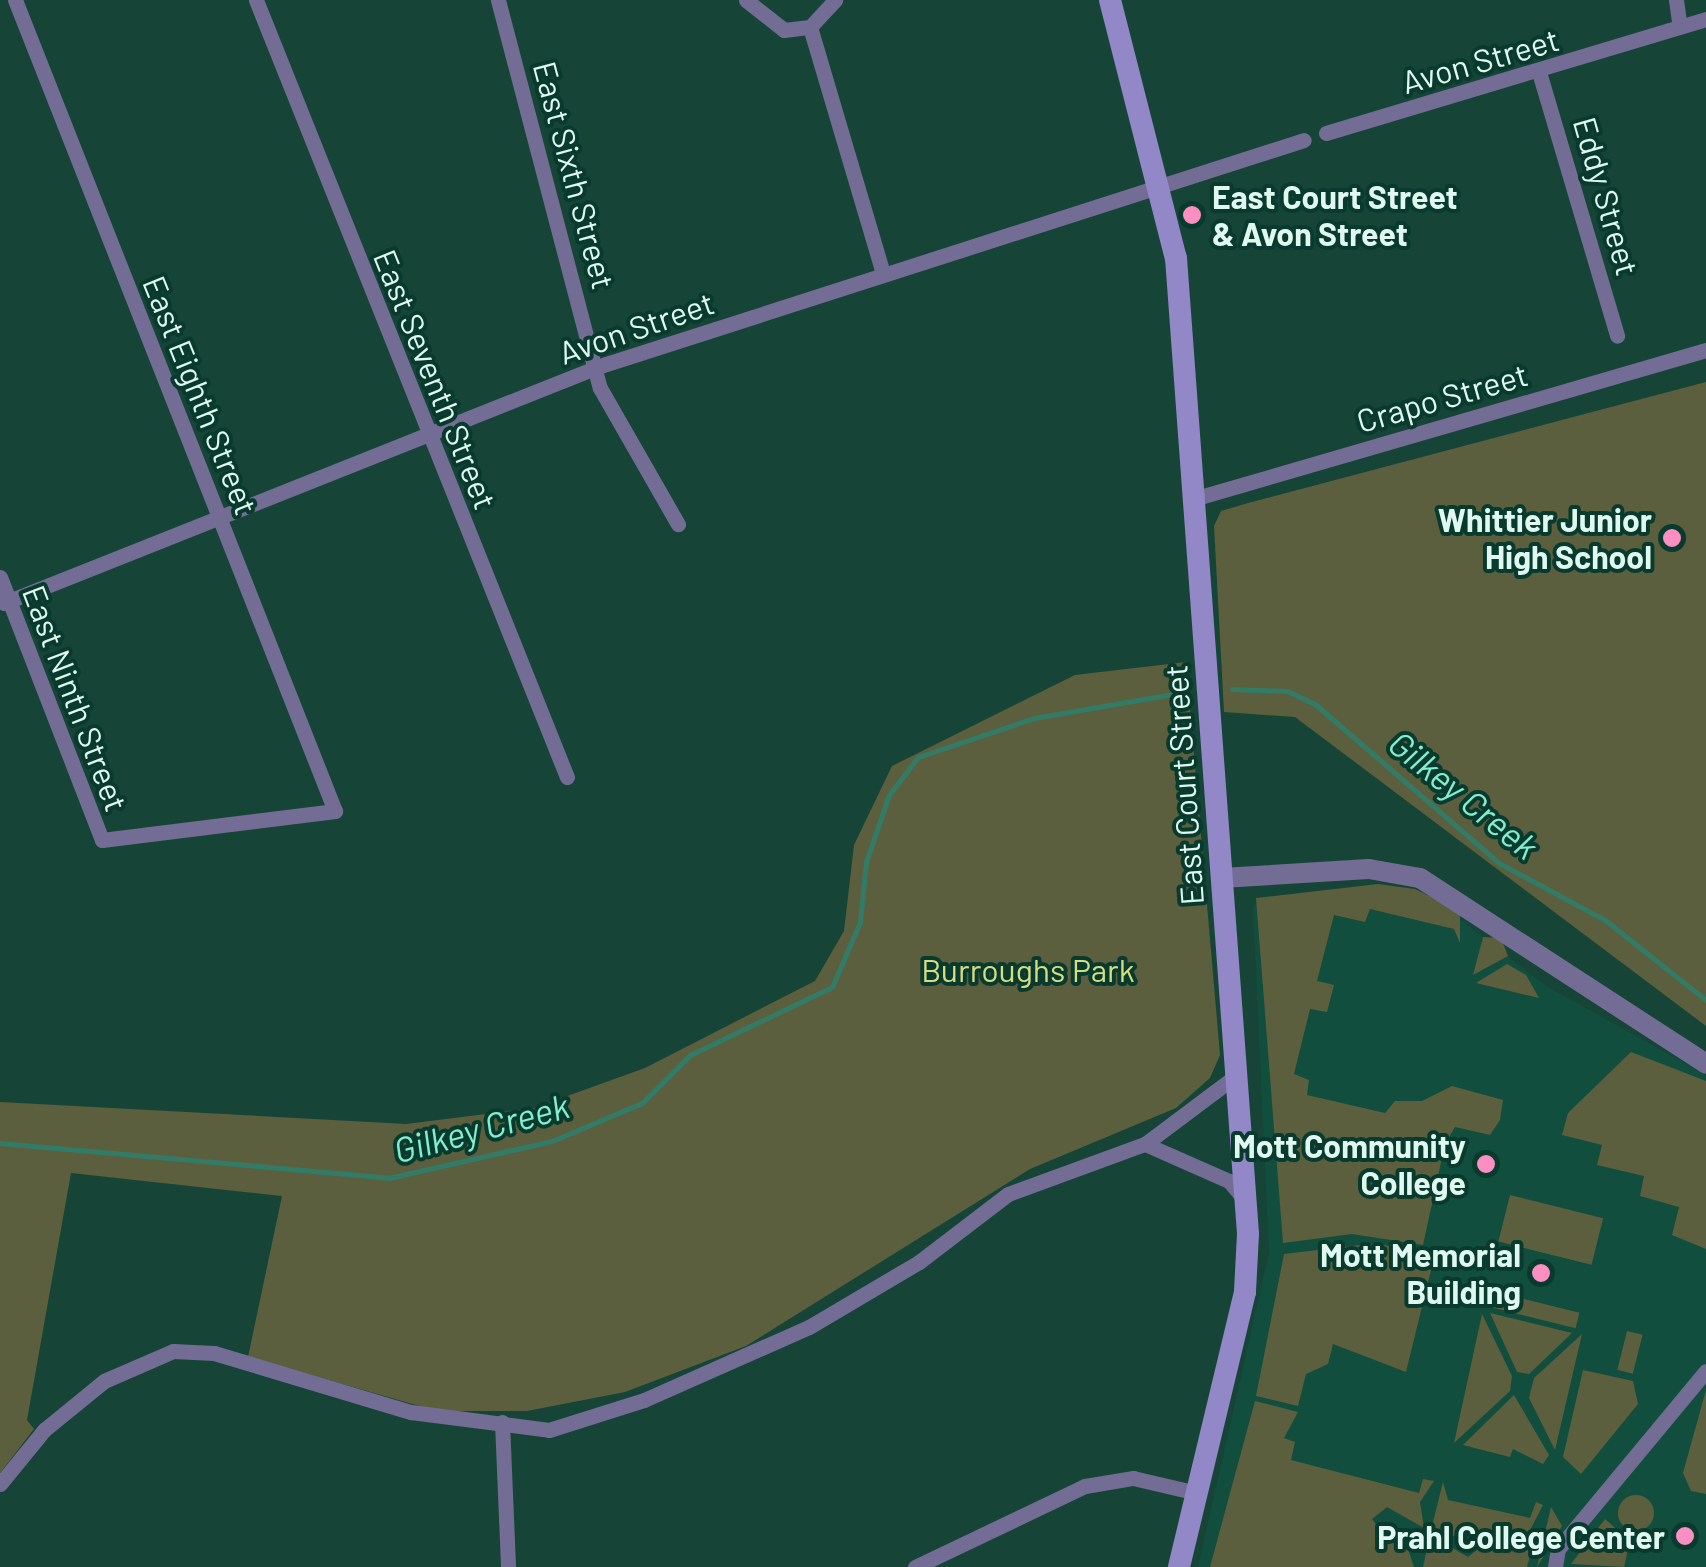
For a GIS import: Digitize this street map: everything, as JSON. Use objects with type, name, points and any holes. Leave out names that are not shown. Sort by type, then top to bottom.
[{"type":"main road","name":"East Court Street","points":[[1110,0],[1163,182],[1194,498],[1246,1202],[1244,1292],[1179,1567]]},
{"type":"street","name":"East Eighth Street","points":[[15,0],[334,811],[102,840]]},
{"type":"street","name":"East Seventh Street","points":[[256,0],[567,777]]},
{"type":"street","name":"East Sixth Street","points":[[498,0],[620,430],[678,524]]},
{"type":"street","points":[[746,0],[784,30],[810,27],[834,0]]},
{"type":"street","points":[[1676,0],[1680,27]]},
{"type":"street","name":"Avon Street","points":[[1326,134],[1706,19]]},
{"type":"street","points":[[810,27],[882,270]]},
{"type":"street","name":"Eddy Street","points":[[1539,72],[1617,336]]},
{"type":"street","name":"Avon Street","points":[[5,603],[600,366],[882,270],[1304,140]]},
{"type":"street","name":"Crapo Street","points":[[1194,498],[1706,350]]},
{"type":"street","name":"East Ninth Street","points":[[0,576],[5,603],[102,840]]},
{"type":"street","points":[[1222,878],[1369,869],[1420,878],[1706,1064]]},
{"type":"street","points":[[0,1484],[44,1430],[104,1380],[173,1351],[214,1354],[411,1412],[549,1430],[713,1374],[919,1262],[1008,1194],[1144,1144],[1237,1074]]},
{"type":"street","points":[[1144,1144],[1229,1181],[1246,1202]]},
{"type":"street","points":[[1555,1567],[1558,1549],[1706,1371]]},
{"type":"street","points":[[502,1422],[508,1567]]},
{"type":"street","points":[[915,1567],[1085,1486],[1133,1478],[1197,1493]]},
{"type":"shaded area","name":"Mott Community College","points":[[1265,896],[1447,909],[1546,986],[1706,1075],[1706,1567],[1198,1567],[1269,1253],[1253,907]]},
{"type":"green space","points":[[1706,382],[1706,1026],[1295,717],[1224,712],[1214,526],[1221,511],[1248,503]]},
{"type":"green space","name":"Burroughs Park","points":[[1186,662],[1220,1055],[1210,1078],[1176,1108],[1030,1169],[746,1346],[625,1392],[527,1411],[437,1411],[248,1357],[282,1196],[71,1173],[27,1420],[34,1429],[0,1473],[0,1102],[406,1124],[534,1108],[645,1068],[815,981],[844,931],[854,845],[892,766],[1075,675]]},
{"type":"green space","points":[[1378,884],[1415,889],[1460,911],[1460,943],[1454,929],[1370,909],[1365,922],[1334,915],[1317,981],[1334,985],[1327,1012],[1310,1009],[1294,1074],[1309,1080],[1307,1095],[1385,1113],[1395,1101],[1422,1101],[1452,1086],[1503,1100],[1500,1120],[1490,1135],[1455,1127],[1445,1144],[1423,1245],[1352,1234],[1283,1243],[1256,898]]},
{"type":"green space","points":[[1483,937],[1501,938],[1508,956],[1473,975]]},
{"type":"green space","points":[[1507,964],[1526,975],[1539,998],[1476,983]]},
{"type":"green space","points":[[1631,1052],[1706,1081],[1706,1249],[1672,1235],[1679,1207],[1640,1196],[1644,1176],[1597,1165],[1602,1145],[1562,1135],[1568,1113]]},
{"type":"green space","points":[[1510,1195],[1603,1218],[1592,1265],[1498,1242]]},
{"type":"green space","points":[[1377,1243],[1434,1258],[1406,1372],[1333,1344],[1328,1364],[1306,1374],[1298,1406],[1256,1396],[1284,1254]]},
{"type":"green space","points":[[1496,1292],[1579,1313],[1576,1328],[1492,1308]]},
{"type":"green space","points":[[1490,1313],[1572,1333],[1529,1374],[1517,1372]]},
{"type":"green space","points":[[1482,1314],[1512,1376],[1510,1391],[1454,1443]]},
{"type":"green space","points":[[1627,1331],[1643,1335],[1633,1374],[1617,1370]]},
{"type":"green space","points":[[1582,1334],[1555,1450],[1529,1398],[1534,1378]]},
{"type":"green space","points":[[1583,1370],[1633,1381],[1638,1404],[1581,1474],[1563,1457]]},
{"type":"green space","points":[[1706,1390],[1706,1494],[1691,1491],[1683,1473]]},
{"type":"green space","points":[[1514,1395],[1549,1455],[1543,1464],[1513,1449],[1510,1457],[1463,1445]]},
{"type":"green space","points":[[1255,1401],[1298,1412],[1284,1438],[1295,1442],[1291,1460],[1419,1493],[1423,1479],[1434,1481],[1420,1502],[1424,1528],[1387,1507],[1372,1519],[1384,1535],[1423,1533],[1409,1552],[1414,1567],[1210,1567]]},
{"type":"green space","points":[[1443,1482],[1448,1500],[1530,1518],[1536,1502],[1543,1505],[1526,1538],[1534,1541],[1527,1567],[1423,1567],[1430,1535],[1468,1557],[1483,1545],[1469,1528],[1453,1536],[1431,1530]]},
{"type":"green space","points":[[1636,1495],[1649,1500],[1654,1513],[1649,1526],[1636,1531],[1623,1526],[1618,1513],[1623,1500]]},
{"type":"green space","points":[[1551,1507],[1562,1526],[1537,1567]]},
{"type":"green space","points":[[1605,1519],[1630,1541],[1624,1567],[1571,1564]]},
{"type":"waterway","name":"Gilkey Creek","points":[[1232,689],[1287,691],[1315,704],[1499,863],[1605,920],[1706,1000]]},
{"type":"waterway","name":"Gilkey Creek","points":[[0,1143],[389,1178],[552,1141],[642,1103],[690,1055],[832,987],[860,922],[866,862],[889,795],[918,757],[1034,718],[1185,692]]},
{"type":"place","name":"East Court Street & Avon Street","points":[[1192,215]]},
{"type":"place","name":"Whittier Junior High School","points":[[1672,538]]},
{"type":"place","name":"Mott Community College","points":[[1486,1164]]},
{"type":"place","name":"Mott Memorial Building","points":[[1541,1273]]},
{"type":"place","name":"Prahl College Center","points":[[1685,1536]]}]
